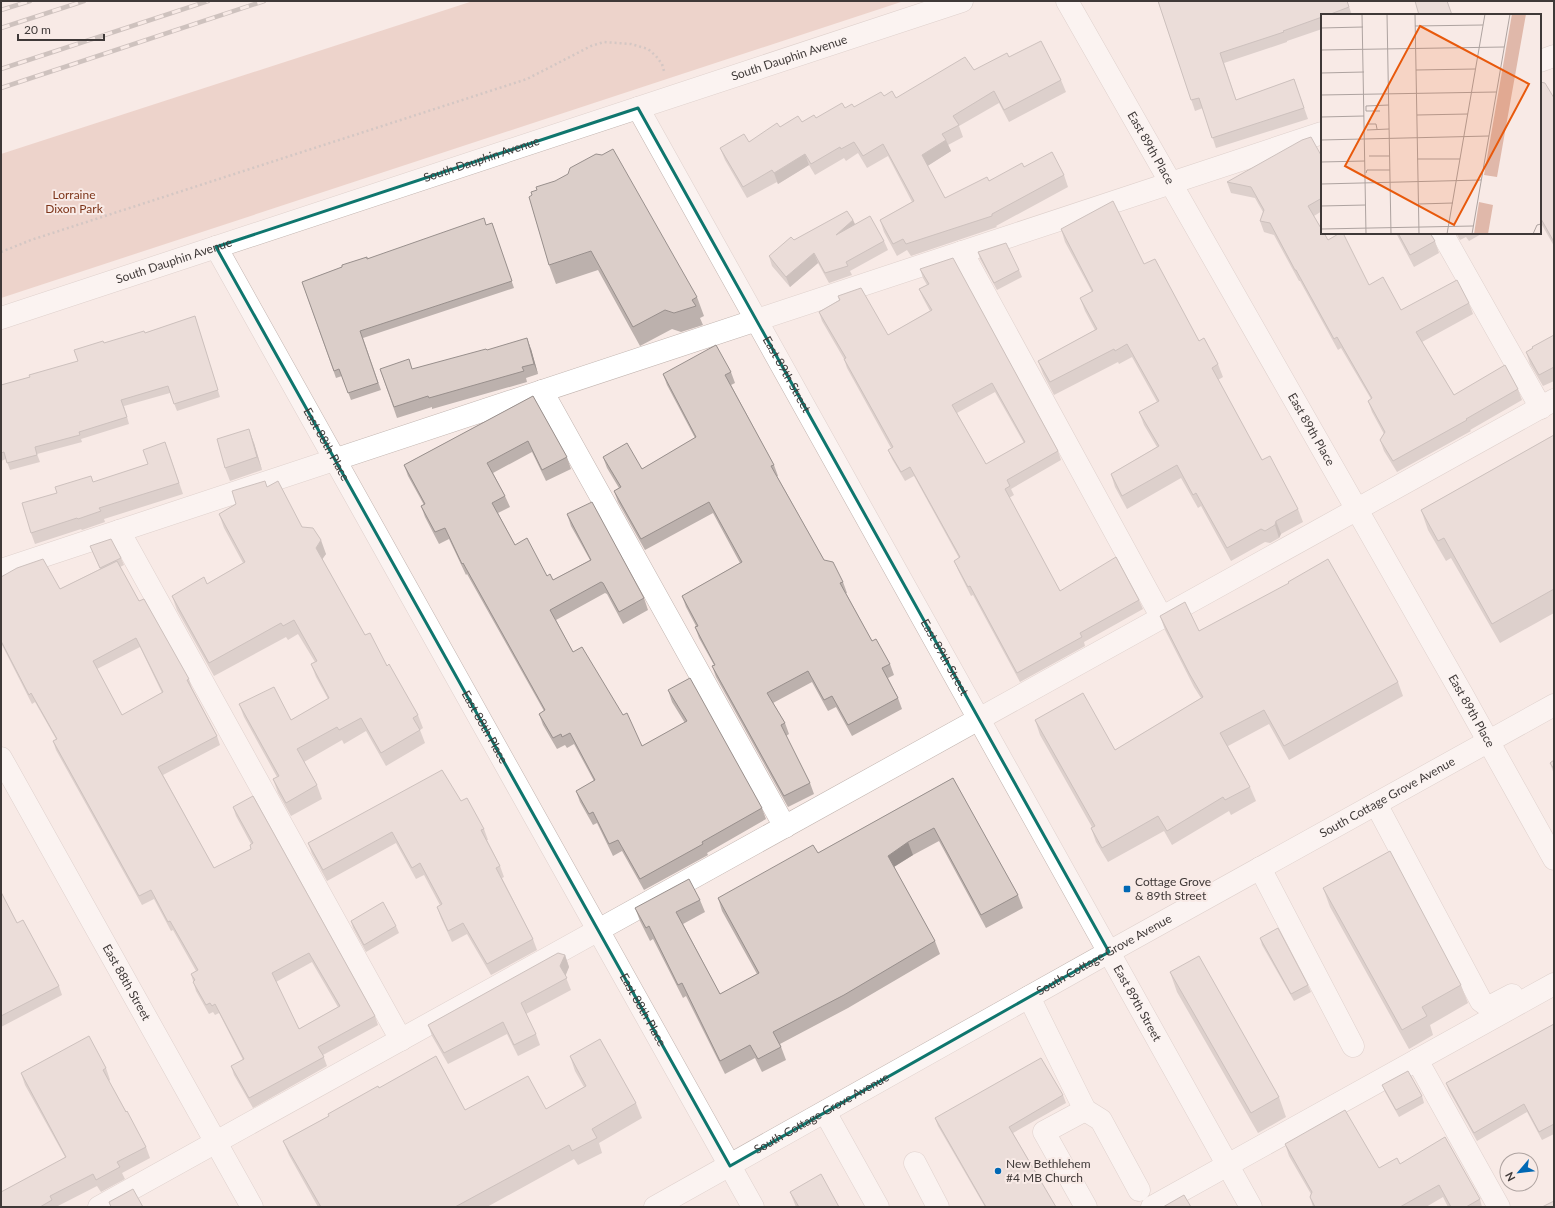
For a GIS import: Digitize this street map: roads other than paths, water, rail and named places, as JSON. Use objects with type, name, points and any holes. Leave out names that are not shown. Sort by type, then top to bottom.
[{"type":"street","name":"South Dauphin Avenue","points":[[1,318],[962,1]]},
{"type":"street","name":"East 89th Place","points":[[1067,1],[1489,742],[1554,859]]},
{"type":"street","points":[[1541,61],[1554,56]]},
{"type":"street","name":"East 89th Street","points":[[638,108],[1251,1207]]},
{"type":"street","points":[[1,570],[1321,133]]},
{"type":"street","points":[[99,1207],[1547,404],[1443,234]]},
{"type":"street","name":"East 88th Place","points":[[216,247],[753,1207]]},
{"type":"street","points":[[962,252],[1162,618]]},
{"type":"street","points":[[542,391],[785,827]]},
{"type":"street","points":[[119,531],[401,1040]]},
{"type":"street","name":"South Cottage Grove Avenue","points":[[655,1207],[1109,952],[1554,705]]},
{"type":"street","name":"East 88th Street","points":[[1,758],[252,1207]]},
{"type":"street","points":[[1376,804],[1482,1001],[1490,1007],[1544,977],[1550,975],[1554,980]]},
{"type":"street","points":[[1260,868],[1353,1046]]},
{"type":"street","points":[[1152,1207],[1554,984]]},
{"type":"street","points":[[1029,997],[1085,1110],[1101,1120],[1139,1190]]},
{"type":"street","points":[[1417,1060],[1499,1207]]},
{"type":"street","points":[[1085,1110],[1044,1132],[1086,1207]]},
{"type":"street","points":[[825,1112],[878,1207]]},
{"type":"street","points":[[915,1163],[938,1207]]},
{"type":"railway","points":[[1,10],[30,1]]},
{"type":"railway","points":[[1,28],[84,1]]},
{"type":"railway","points":[[1,69],[208,1]]},
{"type":"railway","points":[[1,88],[264,1]]},
{"type":"place","name":"Cottage Grove & 89th Street","points":[[1127,889]]},
{"type":"place","name":"New Bethlehem #4 MB Church","points":[[998,1171]]},
{"type":"park label","name":"Lorraine Dixon Park","points":[[74,202]]}]
